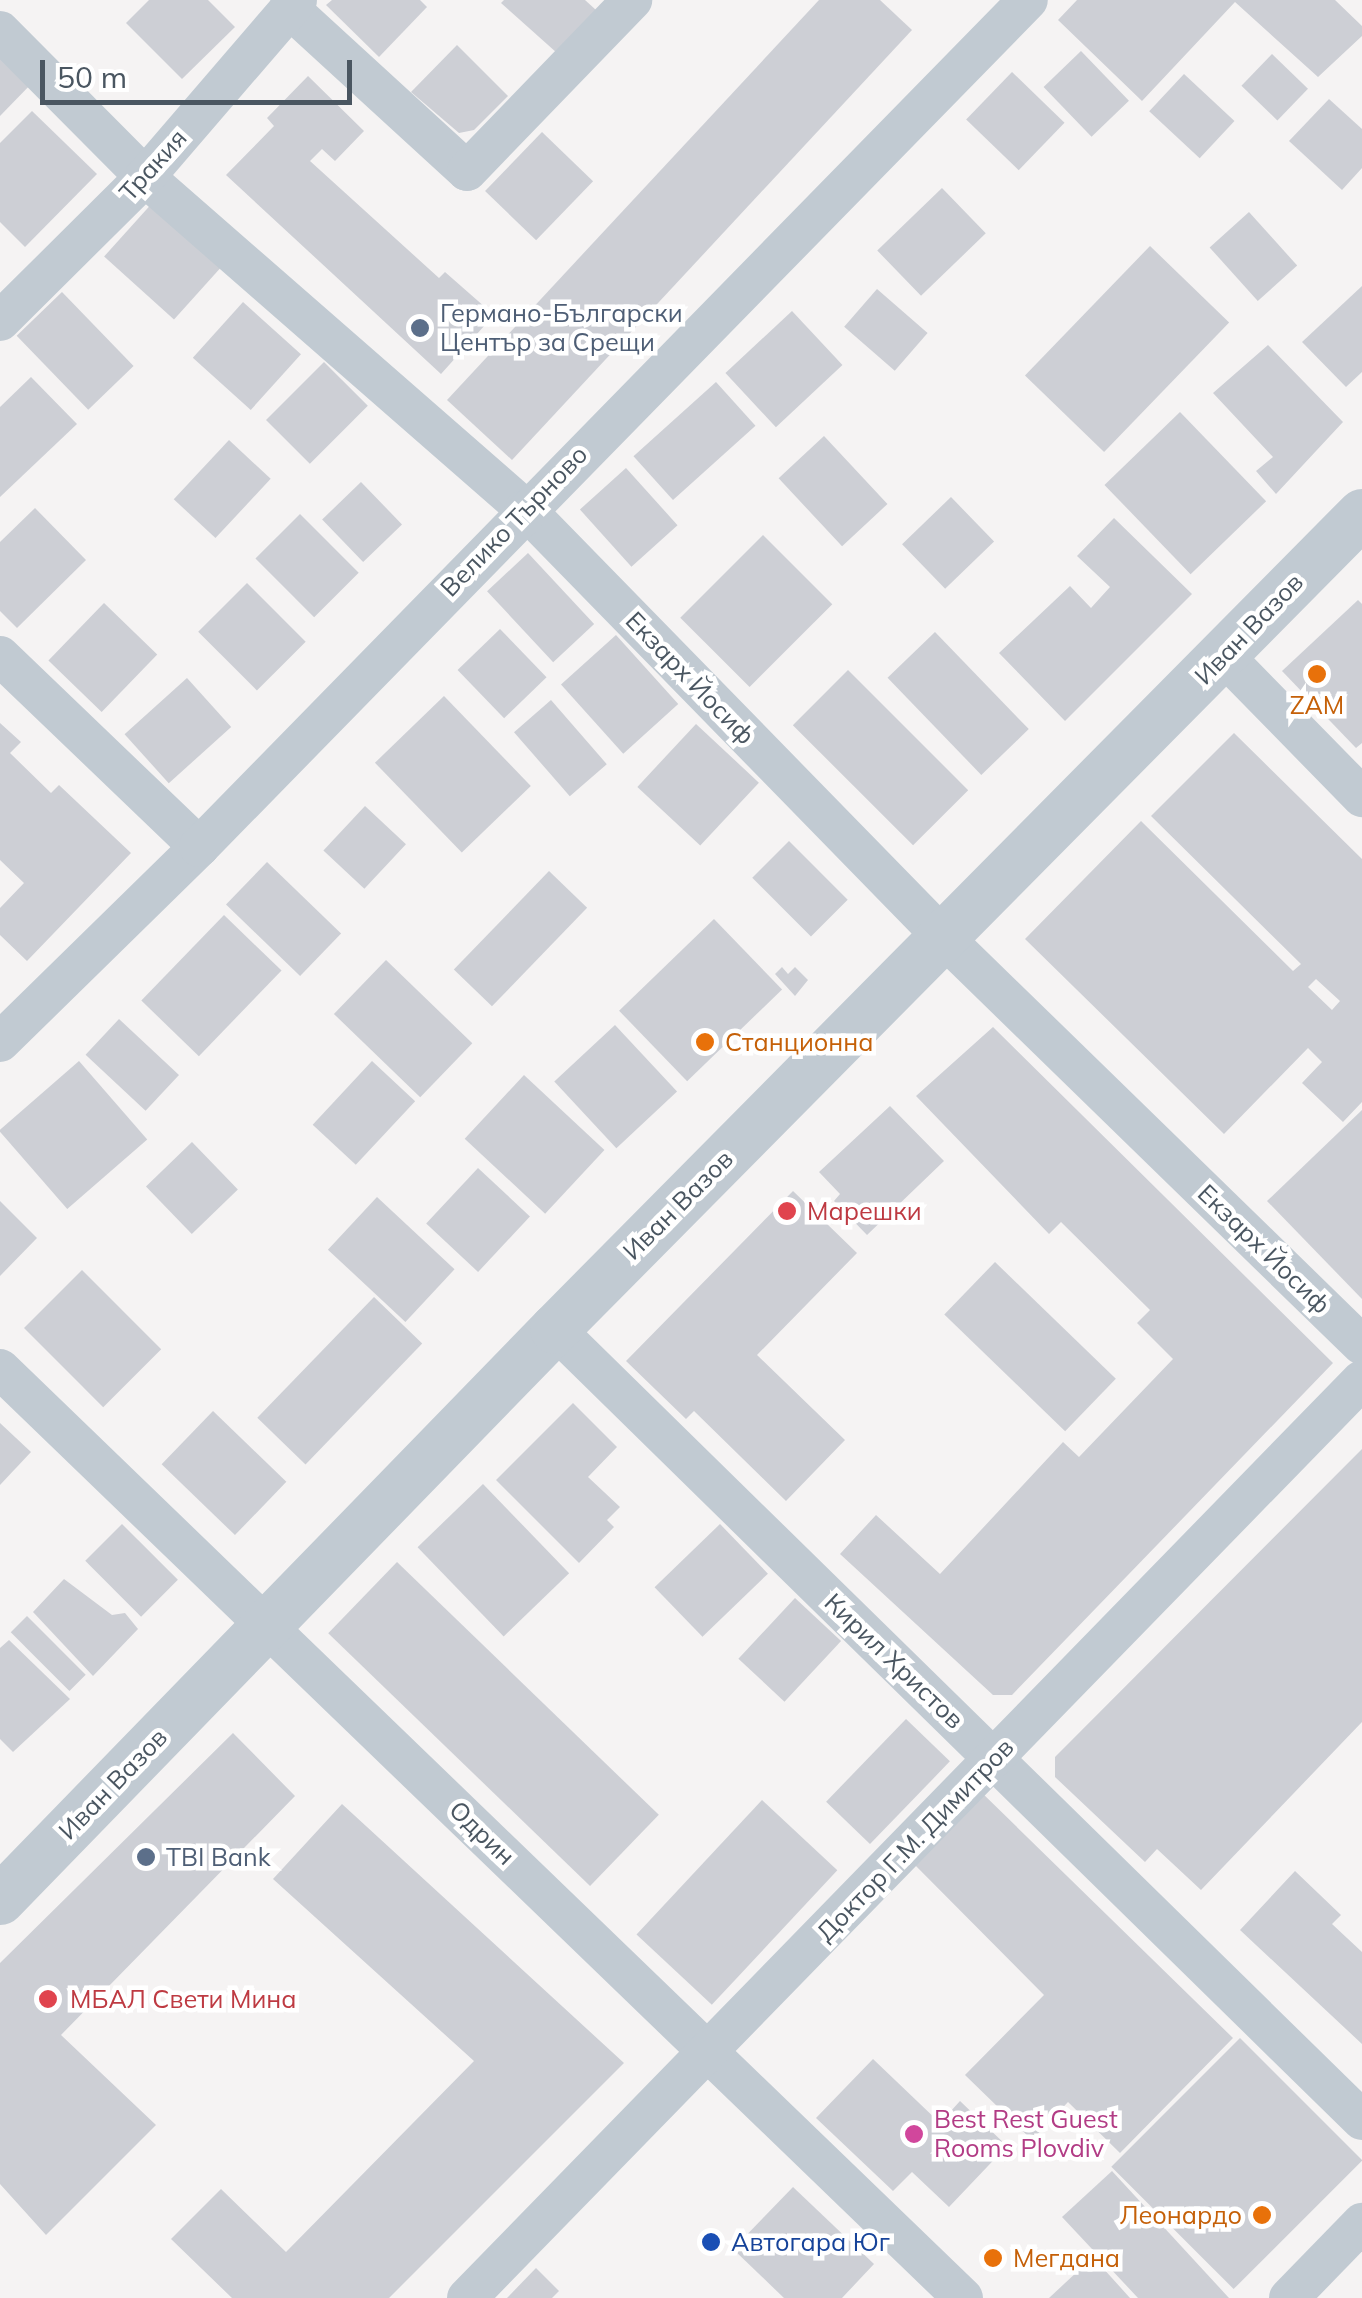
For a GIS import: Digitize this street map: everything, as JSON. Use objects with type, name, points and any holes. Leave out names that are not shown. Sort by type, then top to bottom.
[{"type":"street","points":[[293,4],[467,171],[632,0]]},
{"type":"street","name":"Велико Търново","points":[[0,1042],[198,846],[1028,0]]},
{"type":"street","name":"Тракия","points":[[0,321],[145,177],[293,4]]},
{"type":"street","name":"Екзарх Йосиф","points":[[0,31],[145,177],[525,509],[944,938],[1362,1345]]},
{"type":"street","name":"Иван Вазов","points":[[0,1900],[555,1328],[1362,514]]},
{"type":"street","points":[[1223,655],[1362,797]]},
{"type":"street","points":[[0,656],[198,846]]},
{"type":"street","name":"Кирил Христов","points":[[555,1328],[1362,2120]]},
{"type":"street","name":"Одрин","points":[[0,1369],[962,2298]]},
{"type":"street","name":"Доктор Г.М. Димитров","points":[[467,2298],[1362,1380]]},
{"type":"street","points":[[1289,2298],[1362,2223]]},
{"type":"building","points":[[149,0],[208,0],[235,27],[182,79],[126,23]]},
{"type":"building","points":[[332,0],[420,0],[427,7],[379,57],[326,5]]},
{"type":"building","points":[[585,0],[596,10],[557,53],[501,3]]},
{"type":"building","points":[[819,0],[880,0],[912,30],[512,460],[447,400]]},
{"type":"building","points":[[1077,0],[1335,0],[1362,26],[1362,36],[1318,77],[1235,2],[1142,101],[1058,20]]},
{"type":"building","points":[[0,45],[35,80],[0,116]]},
{"type":"building","points":[[457,45],[508,96],[474,130],[459,133],[411,92]]},
{"type":"building","points":[[1081,51],[1129,101],[1092,137],[1044,87]]},
{"type":"building","points":[[1272,54],[1308,89],[1277,120],[1241,86]]},
{"type":"building","points":[[1012,72],[1065,123],[1019,170],[966,119]]},
{"type":"building","points":[[1184,74],[1234,121],[1200,158],[1149,111]]},
{"type":"building","points":[[308,76],[364,131],[335,161],[322,149],[310,161],[439,278],[445,272],[494,315],[441,374],[226,175],[274,126],[267,118]]},
{"type":"building","points":[[1329,99],[1362,129],[1362,168],[1342,190],[1289,141]]},
{"type":"building","points":[[32,111],[97,174],[25,247],[0,222],[0,143]]},
{"type":"building","points":[[542,132],[593,181],[536,240],[485,191]]},
{"type":"building","points":[[942,188],[986,233],[921,296],[877,251]]},
{"type":"building","points":[[155,200],[225,263],[174,319],[104,256]]},
{"type":"building","points":[[1249,212],[1297,266],[1258,301],[1210,247]]},
{"type":"building","points":[[1150,246],[1229,322],[1104,452],[1025,375]]},
{"type":"building","points":[[1362,286],[1362,372],[1346,387],[1302,342]]},
{"type":"building","points":[[877,289],[928,333],[895,371],[844,327]]},
{"type":"building","points":[[62,292],[134,366],[88,410],[17,336]]},
{"type":"building","points":[[243,302],[301,354],[251,410],[193,358]]},
{"type":"building","points":[[792,311],[842,365],[776,427],[725,373]]},
{"type":"building","points":[[1268,345],[1343,422],[1276,494],[1256,471],[1273,457],[1213,393]]},
{"type":"building","points":[[324,362],[368,406],[310,464],[266,420]]},
{"type":"building","points":[[31,377],[77,424],[0,497],[0,407]]},
{"type":"building","points":[[716,382],[755,426],[673,500],[634,456]]},
{"type":"building","points":[[1180,412],[1266,501],[1191,574],[1104,485]]},
{"type":"building","points":[[824,436],[887,504],[842,546],[779,478]]},
{"type":"building","points":[[229,440],[271,479],[215,538],[174,499]]},
{"type":"building","points":[[626,468],[678,525],[631,567],[580,509]]},
{"type":"building","points":[[361,482],[402,524],[363,562],[322,520]]},
{"type":"building","points":[[951,497],[994,542],[945,589],[902,544]]},
{"type":"building","points":[[35,508],[86,560],[17,628],[0,611],[0,542]]},
{"type":"building","points":[[300,514],[359,573],[314,617],[255,559]]},
{"type":"building","points":[[1114,518],[1192,594],[1065,721],[999,653],[1070,586],[1091,608],[1110,587],[1077,556]]},
{"type":"building","points":[[763,535],[832,604],[750,687],[680,618]]},
{"type":"building","points":[[528,553],[594,624],[553,662],[487,591]]},
{"type":"building","points":[[247,583],[306,642],[257,690],[198,632]]},
{"type":"building","points":[[1358,600],[1362,604],[1362,743],[1356,748],[1282,671]]},
{"type":"building","points":[[104,603],[157,654],[102,712],[48,661]]},
{"type":"building","points":[[500,629],[547,677],[504,718],[458,670]]},
{"type":"building","points":[[935,632],[1029,729],[981,775],[888,678]]},
{"type":"building","points":[[616,635],[678,704],[623,754],[561,685]]},
{"type":"building","points":[[848,670],[968,790],[913,845],[793,725]]},
{"type":"building","points":[[187,678],[231,727],[169,783],[125,734]]},
{"type":"building","points":[[444,696],[531,786],[462,853],[375,763]]},
{"type":"building","points":[[551,700],[607,764],[570,796],[514,732]]},
{"type":"building","points":[[0,723],[21,742],[10,753],[51,793],[59,785],[131,853],[27,961],[0,935],[0,908],[24,883],[0,860]]},
{"type":"building","points":[[696,724],[759,783],[700,846],[637,787]]},
{"type":"building","points":[[1234,733],[1362,859],[1362,1102],[1343,1122],[1302,1083],[1322,1062],[1308,1048],[1224,1134],[1025,939],[1141,821],[1293,971],[1301,964],[1151,816]],"holes":[[[1316,979],[1340,1001],[1332,1010],[1308,987]]]},
{"type":"building","points":[[365,806],[406,844],[364,889],[323,851]]},
{"type":"building","points":[[789,841],[848,900],[811,936],[752,878]]},
{"type":"building","points":[[267,862],[341,934],[300,976],[226,904]]},
{"type":"building","points":[[549,871],[587,908],[492,1006],[454,970]]},
{"type":"building","points":[[224,915],[282,971],[199,1056],[141,1001]]},
{"type":"building","points":[[714,919],[782,989],[687,1081],[619,1011]]},
{"type":"building","points":[[386,960],[472,1043],[420,1097],[334,1014]]},
{"type":"building","points":[[782,967],[788,974],[795,967],[808,980],[795,996],[775,974]]},
{"type":"building","points":[[119,1019],[179,1075],[146,1111],[86,1055]]},
{"type":"building","points":[[615,1025],[677,1092],[616,1148],[554,1082]]},
{"type":"building","points":[[993,1027],[1333,1363],[1012,1695],[993,1695],[840,1554],[876,1515],[940,1574],[1063,1442],[1079,1457],[1173,1359],[1137,1323],[1150,1310],[1061,1222],[1049,1234],[916,1096]]},
{"type":"building","points":[[79,1061],[147,1139],[67,1209],[0,1130]]},
{"type":"building","points":[[372,1061],[415,1101],[356,1165],[313,1125]]},
{"type":"building","points":[[524,1075],[604,1150],[545,1214],[465,1139]]},
{"type":"building","points":[[890,1106],[944,1161],[867,1235],[834,1201],[840,1194],[819,1172]]},
{"type":"building","points":[[1362,1110],[1362,1299],[1267,1201]]},
{"type":"building","points":[[192,1142],[238,1189],[192,1234],[146,1186]]},
{"type":"building","points":[[478,1168],[530,1216],[478,1272],[426,1224]]},
{"type":"building","points":[[793,1191],[857,1253],[757,1355],[845,1440],[786,1501],[694,1411],[686,1419],[626,1361]]},
{"type":"building","points":[[377,1197],[455,1269],[405,1322],[328,1250]]},
{"type":"building","points":[[0,1201],[37,1238],[0,1276]]},
{"type":"building","points":[[995,1262],[1116,1379],[1065,1431],[944,1315]]},
{"type":"building","points":[[82,1270],[161,1349],[103,1407],[24,1328]]},
{"type":"building","points":[[374,1297],[422,1344],[305,1464],[257,1418]]},
{"type":"building","points":[[573,1403],[617,1447],[588,1477],[620,1507],[607,1520],[614,1527],[579,1563],[496,1480]]},
{"type":"building","points":[[213,1411],[286,1482],[235,1535],[162,1464]]},
{"type":"building","points":[[0,1423],[31,1452],[0,1485]]},
{"type":"building","points":[[1362,1449],[1362,1722],[1201,1890],[1157,1849],[1145,1862],[1055,1777],[1055,1757]]},
{"type":"building","points":[[483,1484],[569,1573],[504,1636],[418,1547]]},
{"type":"building","points":[[122,1524],[178,1580],[141,1617],[85,1561]]},
{"type":"building","points":[[720,1524],[768,1574],[702,1637],[655,1587]]},
{"type":"building","points":[[397,1562],[659,1815],[590,1886],[328,1633]]},
{"type":"building","points":[[64,1579],[112,1615],[125,1613],[138,1629],[93,1676],[33,1612]]},
{"type":"building","points":[[795,1598],[841,1641],[784,1702],[738,1659]]},
{"type":"building","points":[[27,1616],[86,1675],[69,1691],[11,1632]]},
{"type":"building","points":[[9,1640],[70,1699],[13,1752],[0,1739],[0,1648]]},
{"type":"building","points":[[906,1719],[950,1761],[870,1844],[826,1802]]},
{"type":"building","name":"МБАЛ Свети Мина","points":[[233,1733],[295,1796],[61,2035],[156,2125],[46,2235],[0,2184],[0,1963]]},
{"type":"building","points":[[979,1790],[1233,2038],[1120,2153],[1068,2102],[1032,2140],[965,2075],[1044,1995],[909,1859]]},
{"type":"building","points":[[762,1800],[837,1870],[712,2005],[637,1935]]},
{"type":"building","points":[[342,1804],[624,2063],[389,2298],[232,2298],[171,2239],[221,2189],[286,2252],[474,2061],[273,1879]]},
{"type":"building","points":[[1295,1871],[1341,1915],[1332,1924],[1362,1952],[1362,2044],[1240,1930]]},
{"type":"building","points":[[1240,2038],[1362,2161],[1234,2289],[1111,2167]]},
{"type":"building","name":"Best Rest Guest Rooms Plovdiv","points":[[873,2059],[940,2123],[960,2101],[1007,2146],[949,2207],[912,2172],[893,2191],[816,2118]]},
{"type":"building","points":[[1112,2171],[1229,2298],[1138,2298],[1062,2217]]},
{"type":"building","points":[[793,2187],[874,2264],[842,2298],[784,2298],[733,2249]]},
{"type":"building","points":[[1093,2257],[1130,2298],[1049,2298]]},
{"type":"building","points":[[536,2268],[559,2291],[552,2298],[507,2298]]},
{"type":"place","name":"Германо-Български Център за Срещи","points":[[420,328]]},
{"type":"place","name":"ZAM","points":[[1317,674]]},
{"type":"place","name":"Станционна","points":[[705,1042]]},
{"type":"place","name":"Марешки","points":[[787,1211]]},
{"type":"place","name":"TBI Bank","points":[[146,1857]]},
{"type":"place","name":"МБАЛ Свети Мина","points":[[48,1999]]},
{"type":"place","name":"Best Rest Guest Rooms Plovdiv","points":[[914,2134]]},
{"type":"place","name":"Леонардо","points":[[1262,2215]]},
{"type":"place","name":"Автогара Юг","points":[[711,2242]]},
{"type":"place","name":"Мегдана","points":[[993,2258]]}]
